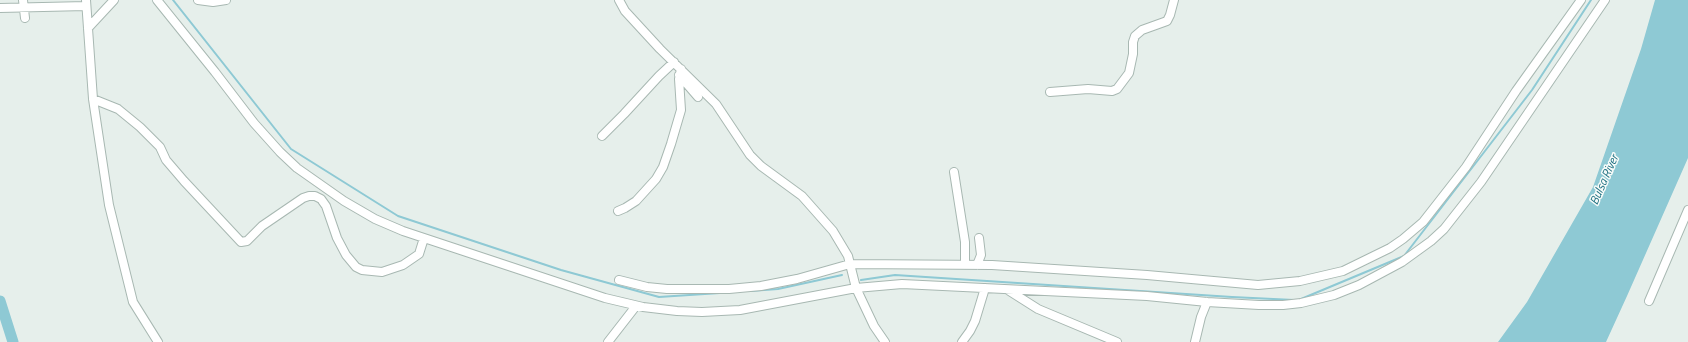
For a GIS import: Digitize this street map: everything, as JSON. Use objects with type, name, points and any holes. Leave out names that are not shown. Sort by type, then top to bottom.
[{"type":"street","points":[[88,28],[114,0]]},
{"type":"street","points":[[156,0],[216,72],[254,123],[288,160],[344,201],[388,225],[605,298],[636,306],[684,312],[734,311],[856,288],[893,284],[1147,296],[1207,302],[1283,305],[1301,303],[1334,295],[1359,285],[1402,262],[1444,229],[1471,197],[1605,0]]},
{"type":"street","points":[[198,0],[213,2],[226,0]]},
{"type":"street","points":[[619,0],[625,11],[674,62],[698,97]]},
{"type":"street","points":[[1050,92],[1088,90],[1112,91],[1117,89],[1129,73],[1134,54],[1133,42],[1135,36],[1142,30],[1167,21],[1174,0]]},
{"type":"street","points":[[619,280],[667,289],[730,289],[761,286],[797,279],[850,264],[977,265],[1113,273],[1258,285],[1300,282],[1343,271],[1403,240],[1423,222],[1466,167],[1516,91],[1581,0]]},
{"type":"street","points":[[0,8],[24,4],[86,3],[93,99],[108,199],[121,258],[133,302],[158,342]]},
{"type":"street","points":[[24,4],[25,18]]},
{"type":"street","points":[[602,136],[674,62]]},
{"type":"street","points":[[618,211],[636,201],[656,179],[662,167],[671,144],[681,110],[680,72]]},
{"type":"street","points":[[680,72],[716,104],[750,155],[761,166],[802,196],[814,208],[836,236],[845,250],[856,288],[872,321],[885,342]]},
{"type":"street","points":[[93,99],[118,109],[140,127],[160,147],[166,160],[184,181],[241,242],[247,241],[262,226],[303,198],[309,196],[315,196],[321,199],[326,206],[337,238],[346,255],[356,267],[362,270],[382,272],[403,265],[419,254],[424,238]]},
{"type":"street","points":[[954,172],[965,242],[965,265]]},
{"type":"street","points":[[1649,301],[1688,210]]},
{"type":"street","points":[[977,265],[981,255],[979,238]]},
{"type":"street","points":[[962,342],[975,321],[985,288]]},
{"type":"street","points":[[1008,289],[1038,308],[1117,342]]},
{"type":"street","points":[[1196,342],[1201,317],[1207,302]]},
{"type":"street","points":[[608,342],[636,306]]},
{"type":"water","points":[[1655,0],[1688,0],[1688,158],[1606,342],[1498,342],[1527,302],[1593,187],[1641,49]]},
{"type":"waterway","points":[[173,0],[291,149],[398,216],[561,270],[659,297],[720,293]]},
{"type":"waterway","points":[[1301,299],[1404,256],[1532,90],[1591,0]]},
{"type":"waterway","points":[[750,291],[778,289],[842,275]]},
{"type":"waterway","points":[[861,280],[895,275],[1294,300]]},
{"type":"waterway","name":"Bulsa River","points":[[0,301],[13,342]]}]
